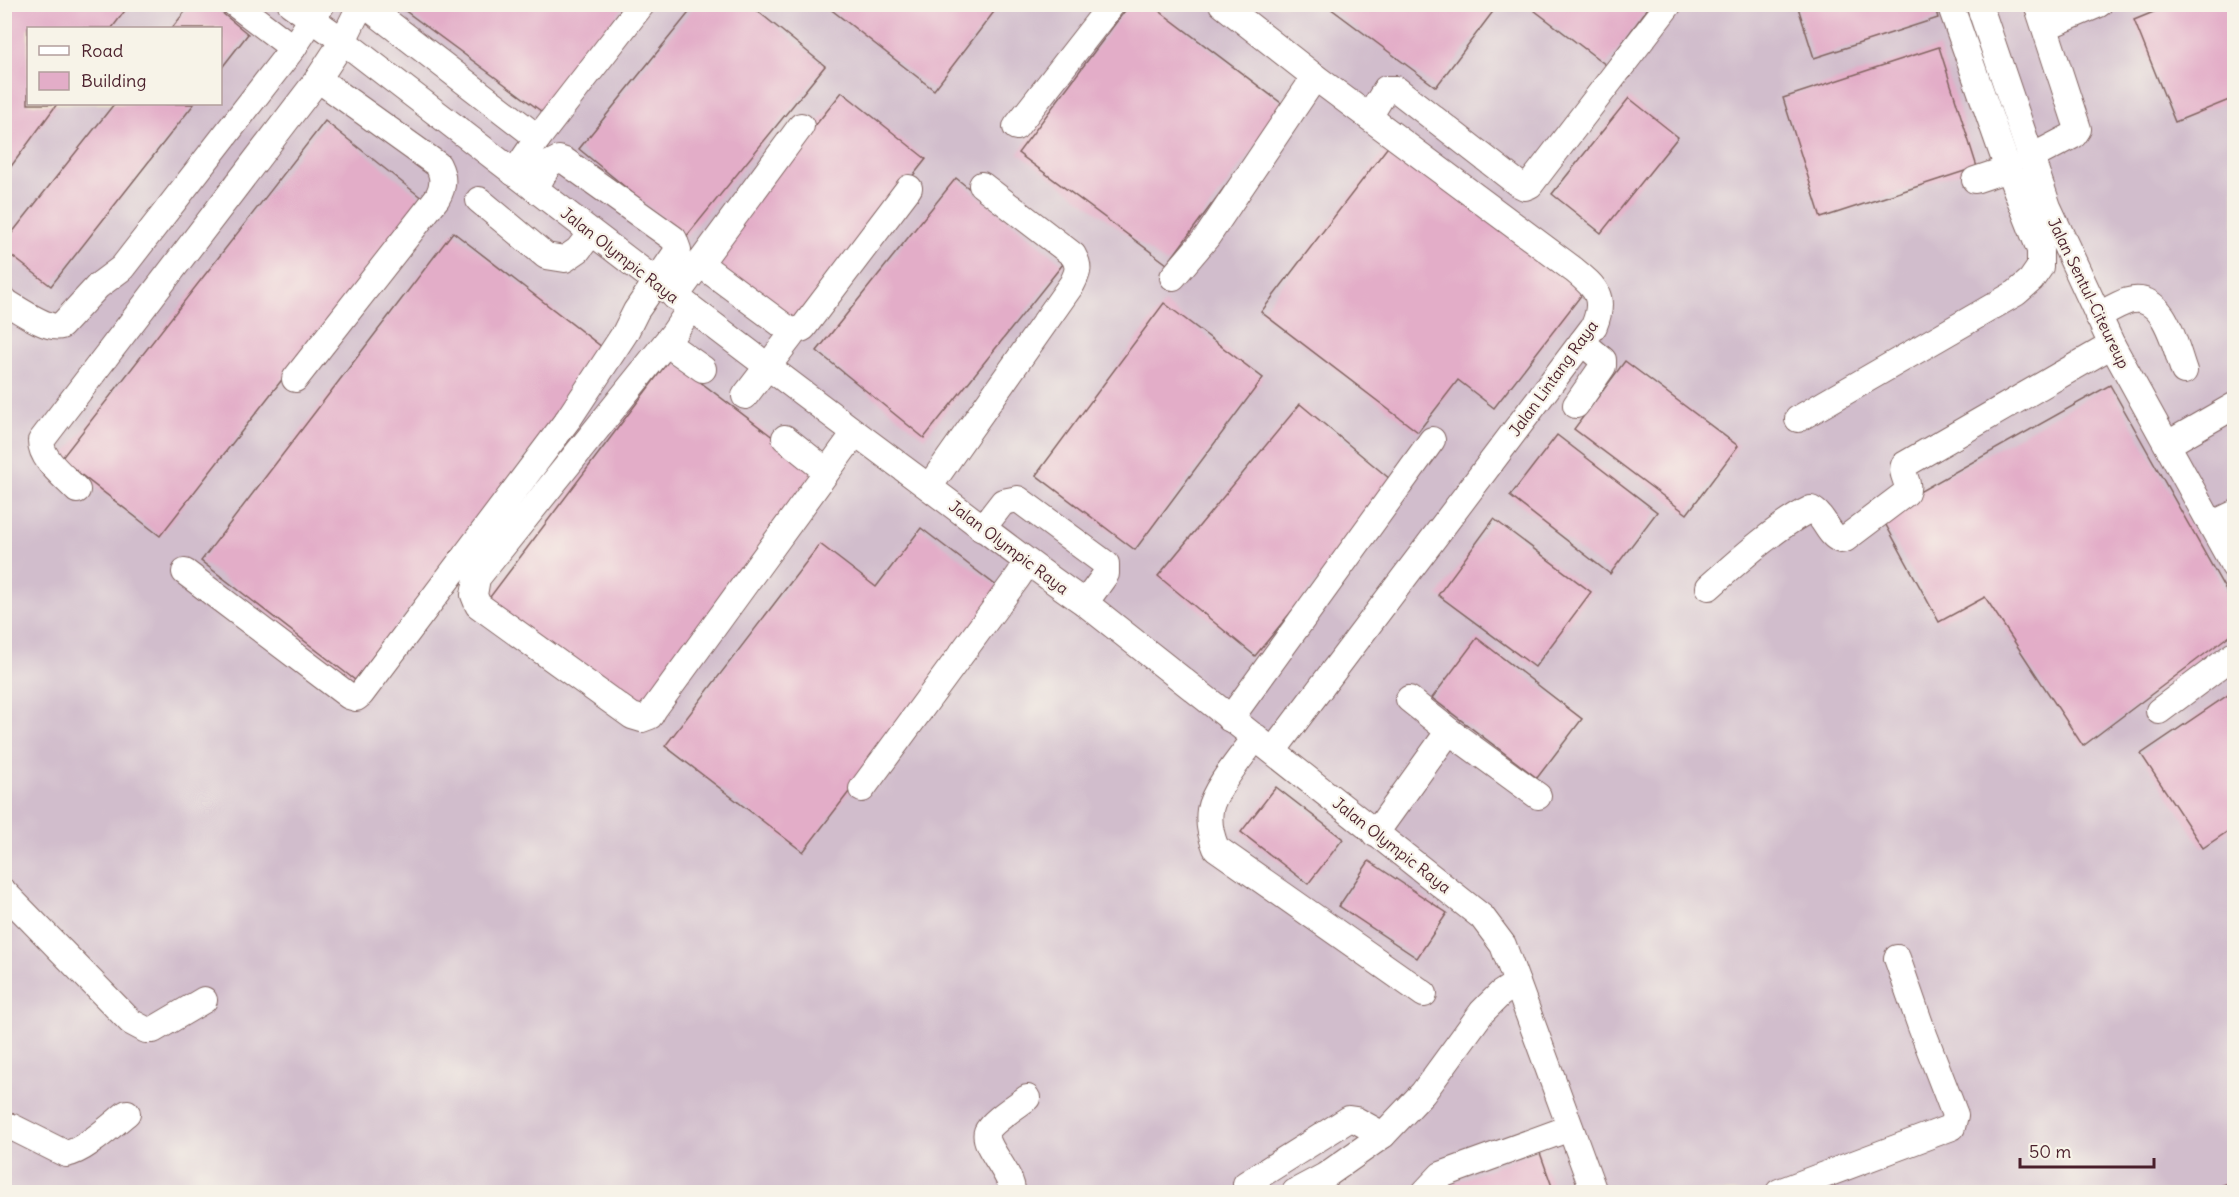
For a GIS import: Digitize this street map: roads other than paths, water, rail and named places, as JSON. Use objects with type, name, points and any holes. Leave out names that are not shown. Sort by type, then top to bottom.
[{"type":"street","points":[[235,4],[293,48]]},
{"type":"street","name":"Jalan Olympic Raya","points":[[291,4],[317,13],[343,42],[855,434],[1027,563],[1085,603],[1482,917],[1503,945],[1594,1192]]},
{"type":"street","points":[[77,490],[45,456],[41,441],[318,79],[343,42],[363,4],[538,138]]},
{"type":"street","points":[[514,173],[538,138],[642,4]]},
{"type":"street","points":[[1016,127],[1112,4]]},
{"type":"street","name":"Jalan Lintang Raya","points":[[1222,4],[1315,78],[1588,282],[1598,295],[1600,308],[1594,326],[1582,342],[1264,744],[1217,794],[1210,809],[1210,825],[1216,848],[1424,994]]},
{"type":"street","points":[[1369,117],[1386,88],[1396,89],[1525,187],[1530,185],[1669,4]]},
{"type":"street","points":[[1798,419],[2016,293],[2031,280],[2040,267],[2042,259],[2023,176],[1950,4]]},
{"type":"street","name":"Jalan Sentul-Citeureup","points":[[1979,4],[2023,176],[2048,207],[2112,345],[2168,444],[2224,519],[2235,566]]},
{"type":"street","points":[[1974,180],[2023,176],[2079,129],[2041,16],[2099,4]]},
{"type":"street","points":[[4,301],[46,325],[55,328],[61,326],[98,286],[122,268],[293,48],[317,13]]},
{"type":"street","points":[[1173,277],[1207,237],[1315,78]]},
{"type":"street","points":[[295,379],[442,189],[443,174],[438,165],[318,79]]},
{"type":"street","points":[[801,126],[699,263],[666,343],[477,578],[474,595],[478,605],[632,716],[642,719],[650,716],[855,434]]},
{"type":"street","points":[[185,572],[349,696],[356,698],[569,417],[625,333],[654,282],[678,250],[674,239],[565,161],[559,159],[549,164],[535,189]]},
{"type":"street","points":[[929,488],[1072,284],[1078,272],[1078,264],[1073,255],[982,185]]},
{"type":"street","points":[[745,396],[792,332],[803,328],[909,188]]},
{"type":"street","points":[[479,200],[546,256],[565,259],[578,250],[591,233]]},
{"type":"street","points":[[699,263],[792,332]]},
{"type":"street","points":[[2098,316],[2129,300],[2146,302],[2154,306],[2165,317],[2184,371]]},
{"type":"street","points":[[1576,405],[1603,366],[1603,360],[1599,355],[1582,342]]},
{"type":"street","points":[[666,343],[703,369]]},
{"type":"street","points":[[1709,586],[1782,528],[1811,509],[1819,514],[1833,537],[1845,539],[1906,493],[1908,483],[1902,472],[1904,465],[2112,345]]},
{"type":"street","points":[[2168,444],[2235,406]]},
{"type":"street","points":[[785,438],[826,471]]},
{"type":"street","points":[[1230,719],[1432,440]]},
{"type":"street","points":[[982,529],[1003,502],[1018,499],[1106,564],[1106,574],[1085,603]]},
{"type":"street","points":[[862,789],[1027,563]]},
{"type":"street","points":[[2159,711],[2235,655]]},
{"type":"street","points":[[1409,699],[1538,796]]},
{"type":"street","points":[[1375,834],[1449,731]]},
{"type":"street","points":[[4,892],[131,1022],[139,1027],[153,1030],[204,1000]]},
{"type":"street","points":[[1779,1192],[1952,1127],[1955,1115],[1897,958]]},
{"type":"street","points":[[1295,1192],[1325,1176],[1383,1135],[1424,1093],[1482,1012],[1500,994],[1517,983]]},
{"type":"street","points":[[1012,1192],[1011,1182],[987,1141],[987,1132],[1027,1098]]},
{"type":"street","points":[[4,1125],[66,1154],[84,1145],[127,1113]]},
{"type":"street","points":[[1246,1184],[1349,1119],[1356,1120],[1383,1135]]},
{"type":"street","points":[[1425,1192],[1442,1175],[1570,1128]]}]
